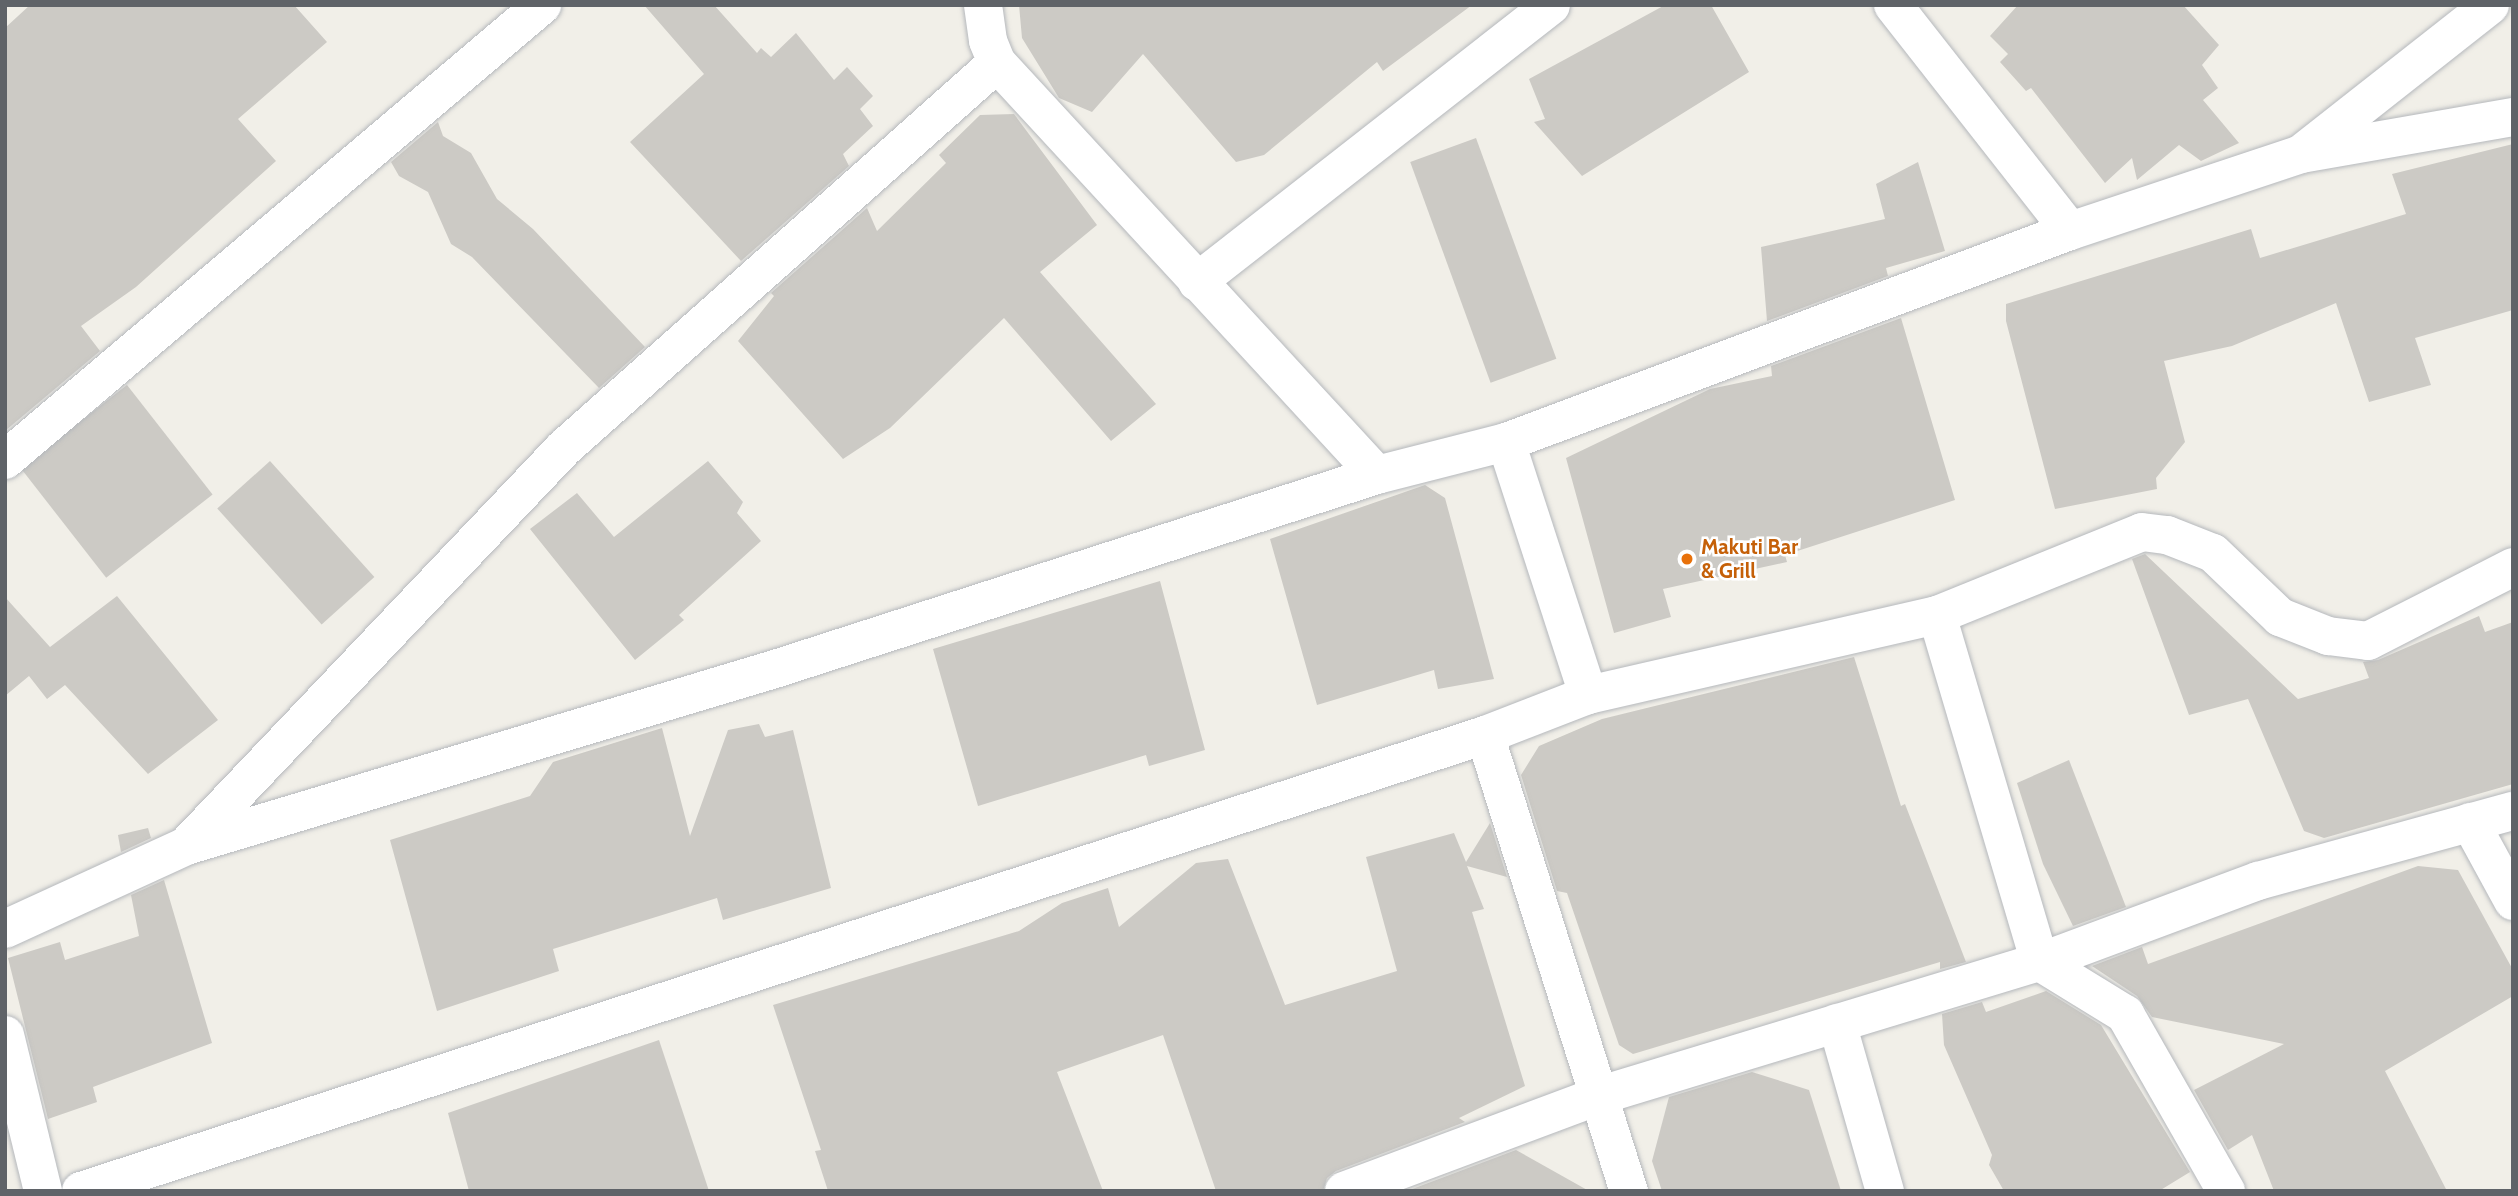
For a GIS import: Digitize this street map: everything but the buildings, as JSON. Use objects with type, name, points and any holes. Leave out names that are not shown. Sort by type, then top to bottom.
[{"type":"street","points":[[5,460],[542,5]]},
{"type":"street","points":[[983,5],[997,63],[1377,475]]},
{"type":"street","points":[[1198,282],[1551,5]]},
{"type":"street","points":[[1893,5],[2070,231]]},
{"type":"street","points":[[2301,154],[2490,5]]},
{"type":"street","points":[[186,846],[564,449],[997,63]]},
{"type":"street","points":[[5,929],[186,846],[778,667],[1377,475],[1506,442],[2070,231],[2301,154],[2513,117]]},
{"type":"street","points":[[1506,442],[1588,695]]},
{"type":"street","points":[[81,1191],[1485,735],[1588,695],[1937,615],[2142,532],[2167,535],[2213,554],[2280,617],[2329,636],[2368,641],[2513,567]]},
{"type":"street","points":[[1937,615],[2040,962],[2124,1014],[2226,1191]]},
{"type":"street","points":[[1485,735],[1629,1191]]},
{"type":"street","points":[[1344,1191],[1598,1096],[2040,962],[2258,881],[2513,811]]},
{"type":"street","points":[[2470,822],[2513,901]]},
{"type":"street","points":[[1837,1023],[1885,1191]]},
{"type":"street","points":[[5,1035],[43,1191]]},
{"type":"place","name":"Makuti Bar & Grill","points":[[1687,559]]}]
